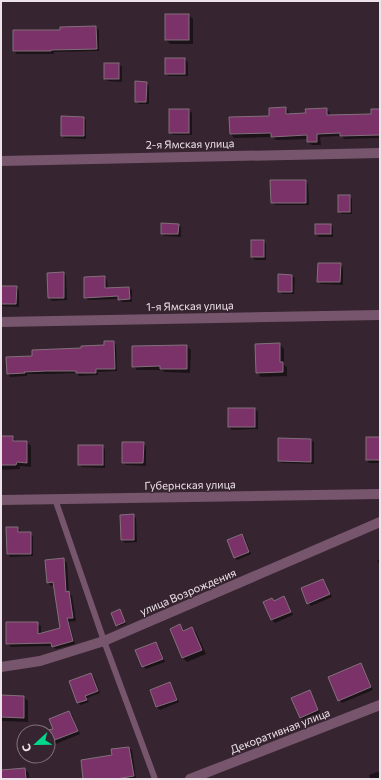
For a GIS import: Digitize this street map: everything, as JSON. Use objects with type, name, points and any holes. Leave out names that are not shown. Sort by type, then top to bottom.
[{"type":"street","name":"2-я Ямская улица","points":[[1,161],[380,153]]},
{"type":"street","name":"1-я Ямская улица","points":[[1,322],[380,315]]},
{"type":"street","name":"Губернская улица","points":[[1,500],[380,494]]},
{"type":"street","name":"улица Возрождения","points":[[1,667],[40,661],[104,641],[380,522]]},
{"type":"street","name":"Декоративная улица","points":[[190,779],[380,705]]},
{"type":"lane","points":[[55,499],[104,641],[155,779]]},
{"type":"building","points":[[165,14],[189,14],[189,40],[165,40]]},
{"type":"building","points":[[96,26],[97,49],[13,51],[13,30],[60,30],[60,27]]},
{"type":"building","points":[[165,58],[185,58],[185,74],[165,74]]},
{"type":"building","points":[[104,63],[119,63],[119,79],[104,79]]},
{"type":"building","points":[[135,81],[147,82],[146,102],[135,102]]},
{"type":"building","points":[[286,107],[286,114],[306,113],[305,109],[327,108],[327,115],[371,114],[371,109],[380,109],[380,135],[340,136],[340,133],[317,134],[317,142],[307,142],[307,135],[271,137],[271,133],[230,134],[229,117],[269,116],[269,108]]},
{"type":"building","points":[[169,109],[189,109],[189,133],[169,133]]},
{"type":"building","points":[[61,116],[84,117],[84,136],[61,136]]},
{"type":"building","points":[[270,180],[306,180],[306,203],[271,203]]},
{"type":"building","points":[[338,195],[350,195],[350,212],[338,212]]},
{"type":"building","points":[[161,223],[179,224],[178,234],[161,234]]},
{"type":"building","points":[[315,224],[331,224],[331,234],[315,234]]},
{"type":"building","points":[[251,240],[264,240],[264,257],[251,257]]},
{"type":"building","points":[[318,263],[341,263],[340,282],[317,282]]},
{"type":"building","points":[[64,272],[64,298],[48,298],[47,273]]},
{"type":"building","points":[[278,274],[292,275],[292,292],[278,292]]},
{"type":"building","points":[[105,276],[105,288],[129,287],[130,299],[118,300],[118,296],[84,298],[84,277]]},
{"type":"building","points":[[1,286],[17,286],[16,304],[1,304]]},
{"type":"building","points":[[104,341],[114,341],[115,369],[96,369],[96,373],[46,371],[7,374],[6,357],[32,356],[32,350],[81,348],[81,346],[104,345]]},
{"type":"building","points":[[280,343],[280,362],[283,362],[283,372],[256,373],[255,344]]},
{"type":"building","points":[[187,345],[187,369],[160,369],[160,366],[132,367],[132,346]]},
{"type":"building","points":[[228,408],[255,408],[255,427],[228,427]]},
{"type":"building","points":[[1,436],[13,436],[13,441],[27,441],[27,463],[17,462],[16,465],[1,465]]},
{"type":"building","points":[[366,437],[380,437],[380,460],[366,460]]},
{"type":"building","points":[[278,438],[311,439],[311,462],[278,461]]},
{"type":"building","points":[[122,442],[144,442],[143,463],[122,463]]},
{"type":"building","points":[[78,445],[103,445],[103,465],[78,465]]},
{"type":"building","points":[[134,514],[134,540],[121,540],[120,515]]},
{"type":"building","points":[[6,527],[18,527],[18,532],[31,532],[31,554],[7,554]]},
{"type":"building","points":[[242,534],[249,552],[234,558],[227,540]]},
{"type":"building","points":[[64,558],[66,592],[69,591],[73,618],[67,618],[73,641],[52,647],[51,643],[6,644],[6,622],[38,622],[38,634],[60,628],[53,582],[47,583],[45,560]]},
{"type":"building","points":[[323,579],[330,594],[307,604],[301,588]]},
{"type":"building","points":[[284,596],[291,612],[271,620],[263,602],[272,598],[274,601]]},
{"type":"building","points":[[120,609],[125,622],[116,626],[111,613]]},
{"type":"building","points":[[180,624],[183,631],[192,627],[202,650],[182,658],[170,629]]},
{"type":"building","points":[[156,642],[163,659],[142,667],[135,650]]},
{"type":"building","points":[[361,663],[371,687],[338,701],[328,677]]},
{"type":"building","points":[[91,673],[98,691],[85,696],[87,700],[77,703],[69,681]]},
{"type":"building","points":[[170,682],[177,700],[156,707],[150,690]]},
{"type":"building","points":[[310,690],[318,710],[300,718],[291,698]]},
{"type":"building","points":[[1,695],[24,696],[24,718],[1,717]]},
{"type":"building","points":[[69,711],[78,731],[56,739],[56,724],[51,724],[49,719]]},
{"type":"building","points":[[129,747],[134,776],[116,779],[83,779],[81,760],[112,755],[111,749]]},
{"type":"building","points":[[25,768],[26,779],[1,779],[1,770]]}]
